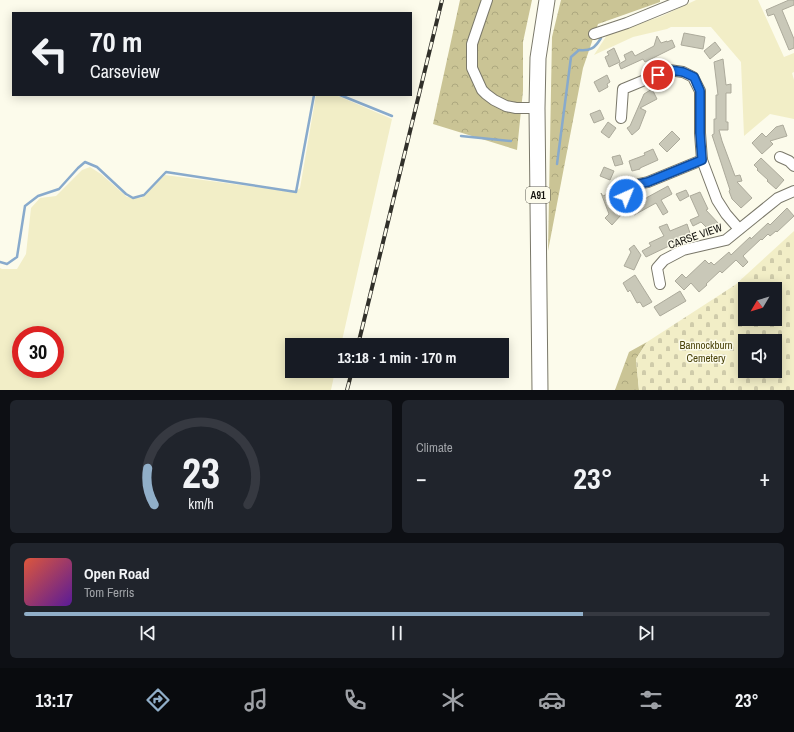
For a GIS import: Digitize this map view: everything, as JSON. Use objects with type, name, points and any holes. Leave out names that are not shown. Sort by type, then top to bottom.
[{"type":"main road","name":"A91","points":[[540,390],[537,108],[538,58],[547,0]]},
{"type":"street","points":[[487,0],[472,44],[472,68],[482,90],[494,100],[506,106],[516,108],[537,108]]},
{"type":"street","points":[[594,34],[627,23],[683,0]]},
{"type":"street","points":[[621,118],[623,89],[670,70],[683,72],[694,77],[700,91],[700,133],[702,160],[717,200],[726,214],[739,229]]},
{"type":"street","points":[[780,158],[789,161],[794,166]]},
{"type":"street","points":[[625,188],[648,182],[702,160]]},
{"type":"street","name":"CARSE VIEW","points":[[660,284],[656,268],[664,260],[683,250],[726,240],[778,198],[794,191]]},
{"type":"green space","points":[[460,0],[532,0],[523,42],[523,91],[517,150],[433,124]]},
{"type":"green space","points":[[561,0],[660,0],[660,2],[598,24],[583,68],[548,251],[552,37]]},
{"type":"green space","points":[[696,0],[758,0],[784,57],[794,53],[794,72],[792,73],[794,80],[794,119],[770,114],[744,136],[741,62],[711,27],[671,27],[633,37],[594,55],[607,35],[662,16]]},
{"type":"green space","points":[[316,96],[338,96],[392,119],[343,338],[285,338],[285,378],[334,378],[331,390],[0,390],[0,268],[17,269],[26,254],[31,208],[40,198],[56,196],[82,170],[90,167],[101,174],[127,197],[141,198],[165,175],[295,192],[300,188]]},
{"type":"green space","name":"Bannockburn Cemetery","points":[[794,231],[794,390],[639,390],[636,359],[647,342],[738,282],[738,326],[782,326],[782,282],[738,282]]},
{"type":"green space","points":[[647,342],[636,359],[639,390],[615,390],[629,352]]},
{"type":"building","points":[[789,0],[794,0],[794,5],[782,10],[794,39],[794,48],[789,50],[774,14],[768,16],[766,10]]},
{"type":"building","points":[[684,33],[705,37],[703,49],[681,45]]},
{"type":"building","points":[[657,36],[661,43],[672,40],[675,47],[645,62],[643,59],[621,69],[619,64],[626,60],[624,55],[632,51],[635,56],[654,46]]},
{"type":"building","points":[[715,42],[721,50],[710,59],[704,51]]},
{"type":"building","points":[[614,48],[620,62],[609,67],[605,57],[609,55],[607,52]]},
{"type":"building","points":[[723,59],[726,85],[731,84],[731,93],[726,93],[726,122],[728,122],[728,130],[719,130],[735,176],[740,175],[742,181],[737,182],[752,198],[741,208],[732,199],[712,135],[714,134],[714,119],[716,119],[716,95],[718,95],[714,62]]},
{"type":"building","points":[[607,75],[610,82],[607,84],[608,87],[599,92],[594,82]]},
{"type":"building","points":[[652,89],[657,99],[640,108],[646,111],[639,129],[632,135],[627,128],[630,126],[644,94]]},
{"type":"building","points":[[600,110],[604,119],[594,123],[590,114]]},
{"type":"building","points":[[608,122],[616,128],[609,138],[601,132]]},
{"type":"building","points":[[783,125],[787,136],[770,141],[773,144],[762,154],[752,143],[762,133],[766,137],[776,127]]},
{"type":"building","points":[[672,131],[680,139],[667,152],[659,144]]},
{"type":"building","points":[[653,149],[658,160],[640,169],[632,171],[629,161],[645,155],[644,153]]},
{"type":"building","points":[[620,155],[623,164],[615,166],[612,157]]},
{"type":"building","points":[[761,158],[784,180],[776,189],[767,181],[768,180],[757,170],[758,169],[754,165]]},
{"type":"building","points":[[604,167],[614,171],[610,180],[600,176]]},
{"type":"building","points":[[668,186],[672,194],[661,200],[668,212],[663,215],[656,203],[634,215],[630,206]]},
{"type":"building","points":[[686,190],[689,196],[680,201],[676,194]]},
{"type":"building","points":[[612,192],[616,201],[611,203],[621,215],[612,225],[605,218],[609,214],[601,193],[603,196]]},
{"type":"building","points":[[700,192],[708,209],[706,210],[719,224],[711,232],[701,222],[693,226],[690,220],[699,216],[690,196]]},
{"type":"building","points":[[787,208],[794,216],[777,232],[776,231],[770,236],[768,234],[762,240],[761,239],[743,256],[748,262],[743,267],[736,260],[722,273],[720,271],[699,292],[691,283],[684,290],[675,281],[682,274],[686,278],[705,260],[709,264],[711,262],[714,265],[729,252],[731,255],[768,223],[770,225]]},
{"type":"building","points":[[667,224],[670,231],[687,224],[690,233],[667,243],[669,246],[646,257],[642,251],[651,246],[649,243],[664,236],[659,227]]},
{"type":"building","points":[[634,245],[641,255],[634,270],[624,266],[631,252],[629,249]]},
{"type":"building","points":[[635,275],[652,302],[643,307],[640,302],[637,303],[630,290],[628,292],[623,283]]},
{"type":"building","points":[[680,291],[686,301],[660,316],[654,307]]},
{"type":"waterway","points":[[557,164],[571,57],[579,50],[587,50],[592,48],[601,38]]},
{"type":"waterway","points":[[0,262],[7,264],[17,257],[25,206],[38,196],[59,189],[85,162],[97,167],[126,194],[133,198],[144,195],[166,172],[296,192],[314,96]]},
{"type":"waterway","points":[[342,96],[392,116]]},
{"type":"waterway","points":[[461,136],[511,141]]},
{"type":"railway","points":[[360,338],[442,0]]},
{"type":"railway","points":[[347,390],[350,378]]},
{"type":"route","points":[[626,196],[625,187],[648,182],[702,160],[700,133],[700,91],[694,77],[683,72],[670,70],[658,75]]}]
